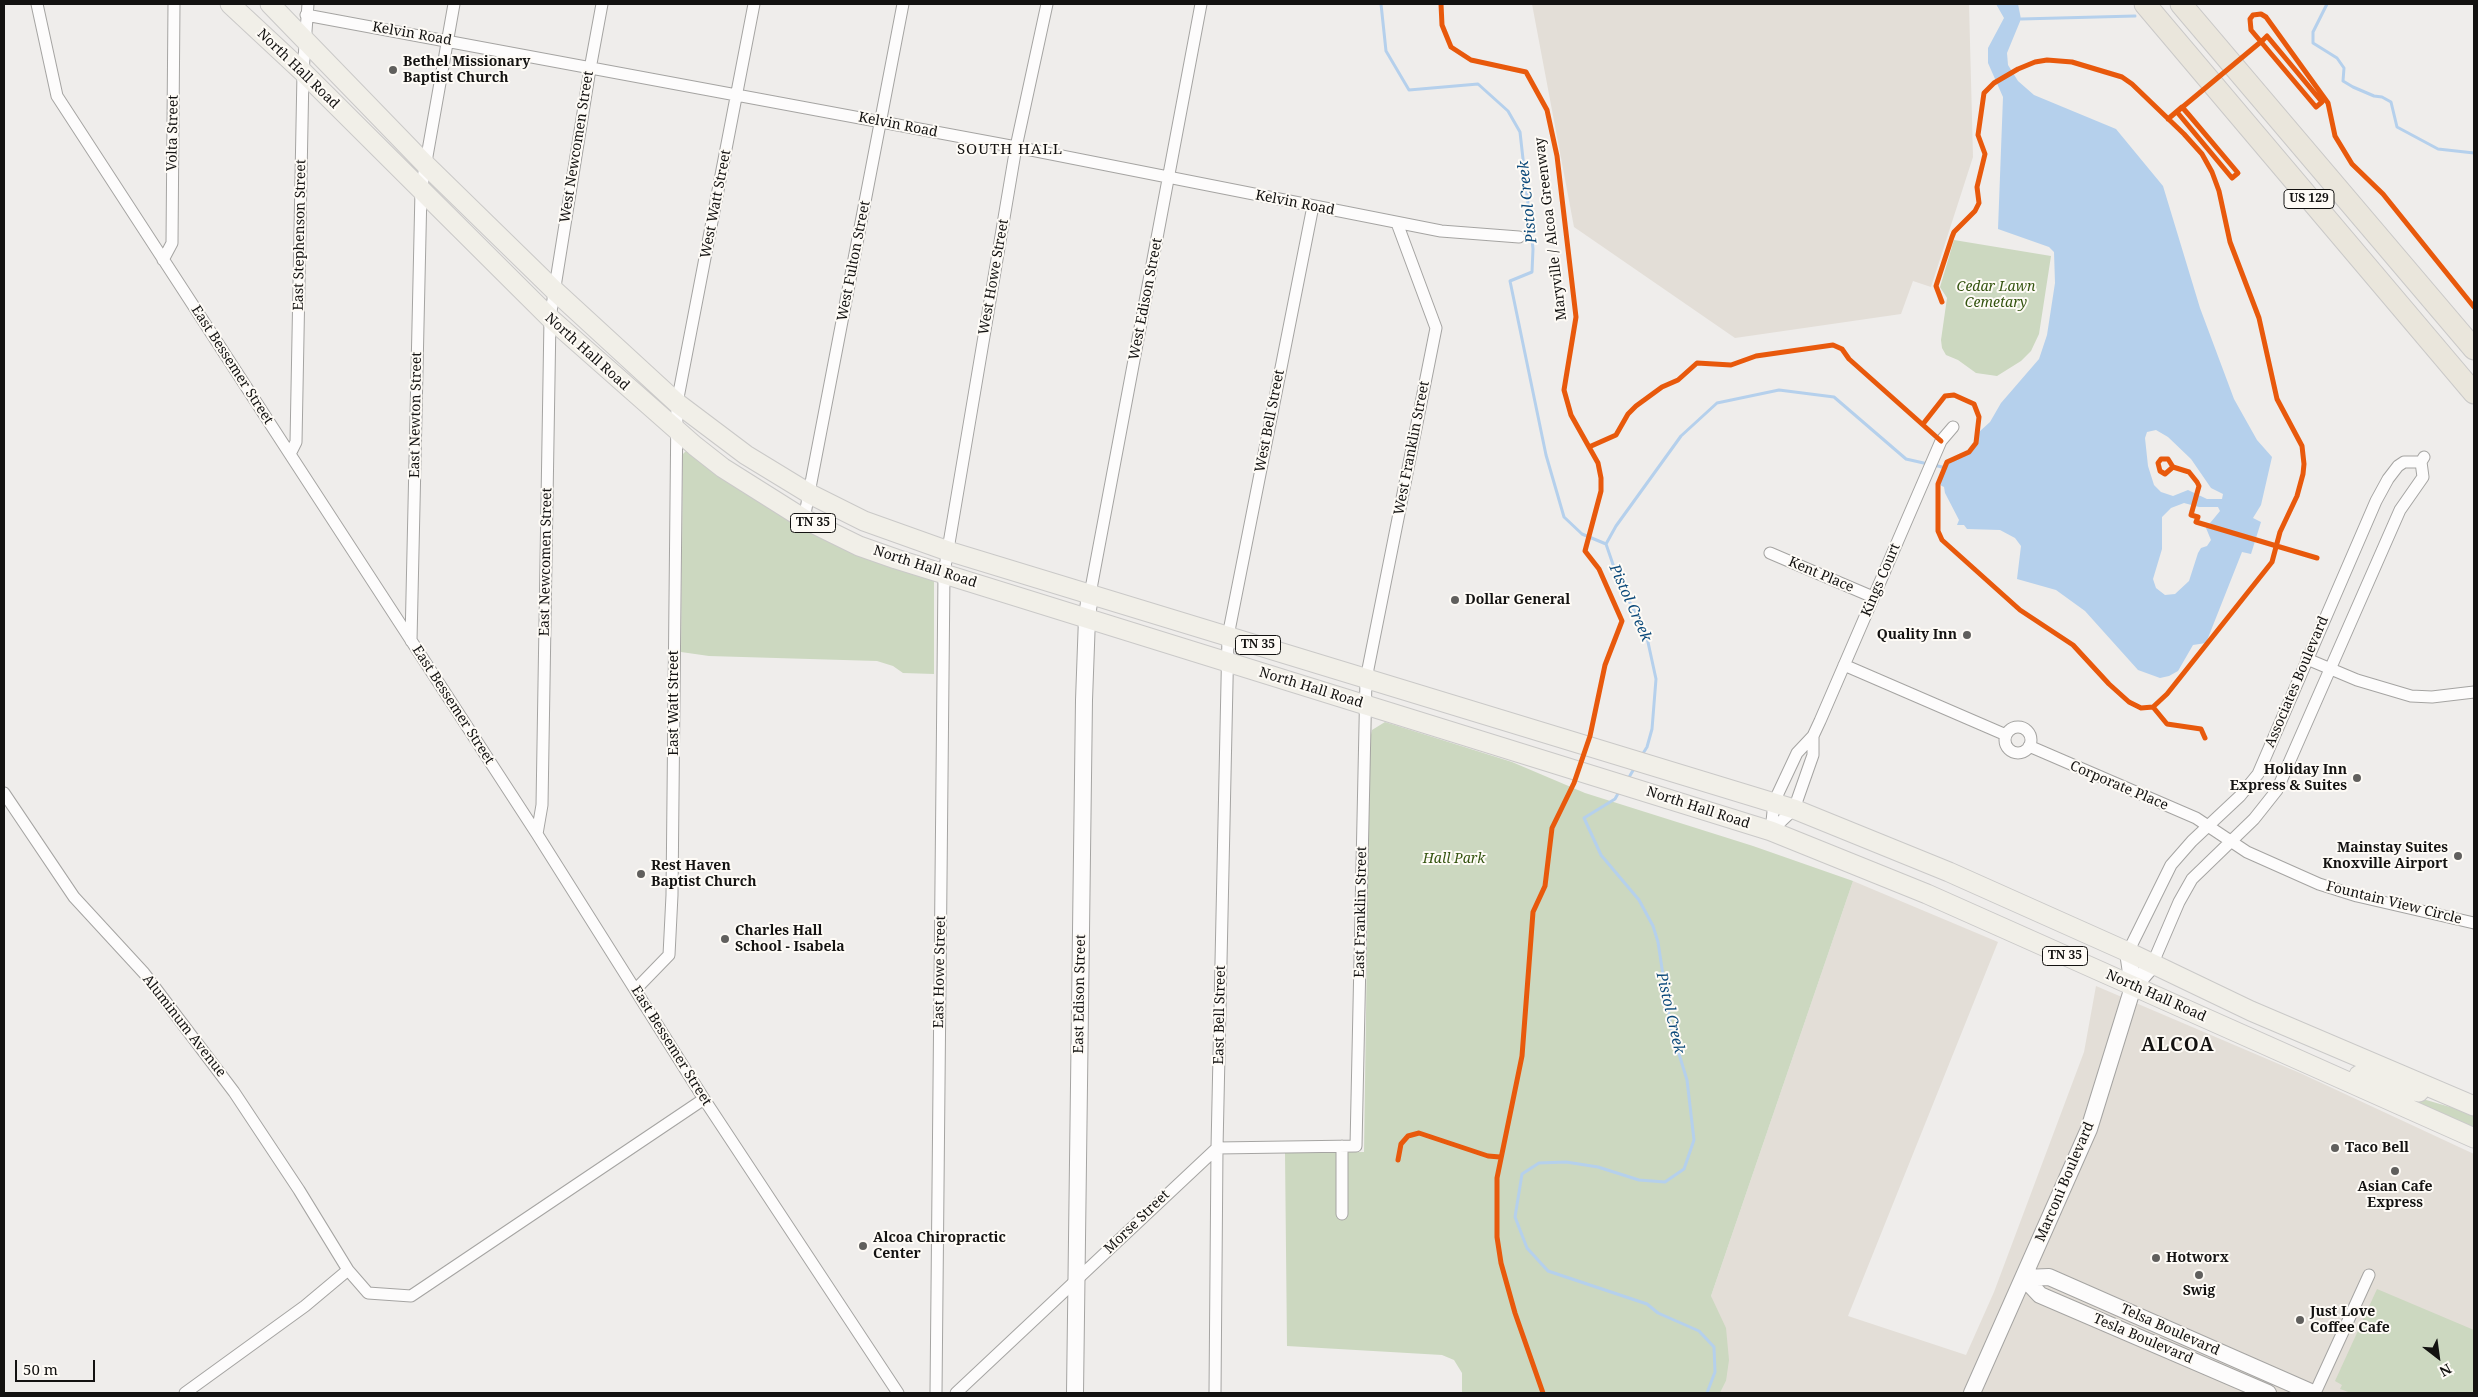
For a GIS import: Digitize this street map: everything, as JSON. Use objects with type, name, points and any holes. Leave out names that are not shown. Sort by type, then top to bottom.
[{"type":"highway","name":"US 129","points":[[2145,4],[2474,393]]},
{"type":"highway","name":"US 129","points":[[2181,4],[2474,349]]},
{"type":"main road","name":"North Hall Road","points":[[230,4],[303,72],[550,318],[677,432],[723,468],[804,519],[859,546],[1771,832],[1927,894],[2474,1138]]},
{"type":"main road","name":"North Hall Road","points":[[270,4],[426,164],[554,290],[677,403],[746,455],[810,494],[864,521],[948,551],[1794,809],[1949,872],[2128,952],[2251,1011],[2474,1106]]},
{"type":"main road","name":"East Edison Street","points":[[1075,1393],[1084,700],[1087,618],[1090,594]]},
{"type":"main road","name":"Marconi Boulevard","points":[[2128,952],[2133,987]]},
{"type":"main road","name":"Marconi Boulevard","points":[[1972,1393],[1983,1372],[2089,1129],[2133,987],[2152,965]]},
{"type":"main road","points":[[2133,987],[2146,983],[2160,987],[2360,1076],[2412,1091],[2445,1095]]},
{"type":"main road","name":"Telsa Boulevard","points":[[2024,1278],[2049,1277],[2314,1393]]},
{"type":"main road","name":"Tesla Boulevard","points":[[2024,1278],[2040,1295],[2268,1393]]},
{"type":"main road","name":"Marconi Boulevard","points":[[1976,1393],[1983,1372]]},
{"type":"street","name":"East Bessemer Street","points":[[37,4],[57,96],[537,834],[704,1099],[898,1393]]},
{"type":"street","name":"Volta Street","points":[[163,260],[172,243],[174,4]]},
{"type":"street","name":"East Newton Street","points":[[411,641],[420,190],[454,4]]},
{"type":"street","name":"West Newcomen Street","points":[[554,290],[602,4]]},
{"type":"street","name":"West Watt Street","points":[[677,403],[754,4]]},
{"type":"street","name":"West Fulton Street","points":[[804,519],[902,4]]},
{"type":"street","name":"West Howe Street","points":[[948,551],[1016,147],[1047,4]]},
{"type":"street","name":"West Edison Street","points":[[1090,594],[1201,4]]},
{"type":"street","name":"East Stephenson Street","points":[[290,454],[296,442],[303,72],[307,9]]},
{"type":"street","name":"Kelvin Road","points":[[307,9],[590,69],[737,94],[1168,176],[1397,223],[1441,231],[1519,237]]},
{"type":"street","name":"West Bell Street","points":[[1228,636],[1313,206]]},
{"type":"street","name":"West Franklin Street","points":[[1366,679],[1436,328],[1397,223]]},
{"type":"street","name":"East Newcomen Street","points":[[537,834],[542,805],[550,318],[554,290]]},
{"type":"street","name":"East Watt Street","points":[[636,989],[669,955],[672,900],[677,403]]},
{"type":"street","name":"Kings Court","points":[[1771,832],[1774,802],[1797,754],[1813,736],[1941,441],[1953,427]]},
{"type":"street","name":"Associates Boulevard","points":[[2128,952],[2170,865],[2240,796],[2258,774],[2307,659],[2388,479],[2404,462],[2422,460],[2423,477],[2400,510],[2277,790],[2254,819],[2230,840],[2192,879],[2179,902],[2152,965]]},
{"type":"street","name":"East Howe Street","points":[[936,1393],[944,573],[948,551]]},
{"type":"street","name":"Kent Place","points":[[1770,553],[1873,597]]},
{"type":"street","name":"East Bell Street","points":[[1215,1393],[1217,1148],[1228,636]]},
{"type":"street","points":[[2307,659],[2330,670],[2387,691],[2411,696],[2432,697],[2474,692]]},
{"type":"street","points":[[1844,665],[2006,735],[2014,727],[2022,728],[2031,738],[2029,746]]},
{"type":"street","name":"East Franklin Street","points":[[1342,1146],[1356,1146],[1366,679]]},
{"type":"street","name":"Corporate Place","points":[[2006,735],[2007,747],[2014,752],[2022,752],[2029,746],[2209,825]]},
{"type":"street","name":"Kings Court","points":[[1771,832],[1794,809],[1813,755],[1813,736]]},
{"type":"street","name":"Aluminum Avenue","points":[[4,793],[74,897],[144,973],[234,1092],[299,1190],[348,1270],[368,1293],[411,1296],[704,1099]]},
{"type":"street","name":"Fountain View Circle","points":[[2209,825],[2269,864],[2319,884],[2357,896],[2474,923]]},
{"type":"street","points":[[1217,1148],[1342,1146],[1342,1214]]},
{"type":"street","name":"Morse Street","points":[[956,1393],[1217,1148]]},
{"type":"street","points":[[185,1393],[305,1306],[348,1270]]},
{"type":"street","points":[[2314,1393],[2369,1275]]},
{"type":"shaded area","points":[[1532,4],[1969,4],[1973,157],[1931,287],[1913,281],[1901,314],[1735,338],[1574,227]]},
{"type":"shaded area","points":[[1853,881],[1998,942],[1848,1316],[1966,1355],[1994,1292],[2084,1052],[2096,986],[2300,1073],[2474,1154],[2474,1393],[1720,1393],[1726,1381],[1711,1296]]},
{"type":"green space","name":"Cedar Lawn Cemetary","points":[[1954,240],[2051,256],[2039,334],[2031,351],[2021,361],[1997,376],[1976,373],[1958,360],[1946,355],[1942,348],[1941,340],[1947,298],[1940,287]]},
{"type":"green space","points":[[687,450],[934,579],[934,674],[903,673],[893,666],[877,661],[709,656],[681,652],[683,454]]},
{"type":"green space","name":"Hall Park","points":[[1385,722],[1512,762],[1585,793],[1753,846],[1853,881],[1711,1296],[1726,1328],[1729,1360],[1726,1381],[1720,1393],[1462,1393],[1462,1373],[1454,1360],[1442,1355],[1287,1346],[1285,1153],[1364,1152],[1370,739],[1372,730]]},
{"type":"green space","points":[[2358,1080],[2474,1114],[2474,1132]]},
{"type":"green space","points":[[2377,1289],[2474,1330],[2474,1393],[2351,1393],[2340,1389],[2342,1385],[2335,1381]]},
{"type":"water","points":[[1996,4],[2018,4],[2021,19],[2007,53],[2008,65],[2018,81],[2034,95],[2116,129],[2163,186],[2200,308],[2234,399],[2257,440],[2272,457],[2261,505],[2253,518],[2261,522],[2251,554],[2242,552],[2206,643],[2193,645],[2178,671],[2169,676],[2160,678],[2138,670],[2085,611],[2056,590],[2017,579],[2021,546],[2015,538],[2000,530],[1967,529],[1964,525],[1957,525],[1959,520],[1945,493],[1944,487],[1938,484],[1947,462],[1969,452],[1976,443],[1979,432],[1990,422],[2001,403],[2039,359],[2047,335],[2055,283],[2054,252],[2049,247],[1998,229],[2003,97],[1988,63],[1988,48],[2004,18]],"holes":[[[2156,430],[2168,437],[2191,459],[2211,488],[2223,494],[2222,499],[2207,499],[2188,490],[2173,496],[2161,492],[2154,485],[2148,466],[2145,438],[2147,432]],[[2184,503],[2199,507],[2218,507],[2220,511],[2206,528],[2211,540],[2198,553],[2189,581],[2175,594],[2165,595],[2156,588],[2153,579],[2162,549],[2162,517],[2171,508]]]},
{"type":"waterway","name":"Pistol Creek","points":[[1381,4],[1386,51],[1409,90],[1478,84],[1508,111],[1520,132],[1533,249],[1532,272],[1510,281],[1546,455],[1564,517],[1582,534],[1606,544],[1619,582],[1646,633],[1656,679],[1652,729],[1647,747],[1642,755]]},
{"type":"waterway","points":[[2327,4],[2313,32],[2313,43],[2337,58],[2344,68],[2343,81],[2391,102],[2397,127],[2438,149],[2474,153]]},
{"type":"waterway","points":[[2021,19],[2135,16]]},
{"type":"waterway","points":[[1606,544],[1616,526],[1681,436],[1717,403],[1779,390],[1834,397],[1906,459],[1928,464]]},
{"type":"waterway","points":[[1934,465],[1946,468]]},
{"type":"waterway","name":"Pistol Creek","points":[[1628,779],[1635,767]]},
{"type":"waterway","name":"Pistol Creek","points":[[1620,790],[1615,799],[1584,818],[1601,855],[1639,900],[1653,926],[1658,942],[1671,1028],[1687,1080],[1694,1140],[1684,1169],[1665,1182],[1639,1180],[1598,1167],[1566,1162],[1539,1163],[1522,1174],[1515,1217],[1527,1248],[1548,1271],[1647,1304],[1658,1313],[1699,1331],[1714,1347],[1715,1372],[1707,1393]]},
{"type":"cycle path","name":"Maryville / Alcoa Greenway","points":[[1441,4],[1442,25],[1451,47],[1471,60],[1526,72],[1547,110],[1557,156],[1576,317],[1564,390],[1571,415],[1598,463],[1601,478],[1601,491],[1585,551],[1599,569],[1622,621],[1605,665],[1590,736],[1574,783],[1552,828],[1545,886],[1533,912],[1522,1056],[1497,1178],[1497,1237],[1501,1263],[1515,1313],[1543,1393]]},
{"type":"cycle path","points":[[2168,119],[2182,107],[2189,115],[2238,173],[2232,178],[2177,112],[2179,110],[2263,40],[2267,36],[2322,102],[2316,107],[2251,30],[2250,19],[2253,15],[2261,14],[2266,17],[2328,103],[2335,136],[2352,164],[2383,194],[2474,307]]},
{"type":"cycle path","points":[[1923,424],[1945,396],[1954,395],[1974,404],[1979,417],[1976,443],[1969,452],[1947,462],[1938,484],[1938,531],[1942,540],[2020,610],[2073,645],[2109,684],[2129,702],[2141,708],[2153,707],[2167,694],[2272,562],[2280,532],[2297,496],[2303,474],[2302,446],[2277,399],[2259,318],[2230,242],[2219,191],[2212,172],[2202,154],[2184,134],[2132,84],[2122,77],[2072,62],[2047,60],[2035,62],[2018,69],[1994,83],[1984,93],[1978,135],[1985,154],[1977,187],[1979,203],[1975,211],[1954,232],[1952,237],[1936,286],[1942,302]]},
{"type":"cycle path","points":[[1589,447],[1616,435],[1628,414],[1636,406],[1662,387],[1678,380],[1697,363],[1731,365],[1756,356],[1833,345],[1842,349],[1849,359],[1941,441]]},
{"type":"cycle path","points":[[2173,467],[2165,474],[2160,471],[2158,463],[2161,459],[2168,459],[2173,467],[2189,472],[2199,486],[2191,515],[2198,517],[2196,522],[2317,558]]},
{"type":"cycle path","points":[[2153,707],[2167,724],[2201,729],[2205,738]]},
{"type":"cycle path","points":[[1398,1160],[1401,1144],[1408,1136],[1419,1133],[1488,1156],[1500,1157]]},
{"type":"place","name":"Bethel Missionary Baptist Church","points":[[393,70]]},
{"type":"place","name":"Dollar General","points":[[1455,600]]},
{"type":"place","name":"Quality Inn","points":[[1967,635]]},
{"type":"place","name":"Holiday Inn Express & Suites","points":[[2357,778]]},
{"type":"place","name":"Mainstay Suites Knoxville Airport","points":[[2458,856]]},
{"type":"place","name":"Rest Haven Baptist Church","points":[[641,874]]},
{"type":"place","name":"Charles Hall School - Isabela","points":[[725,939]]},
{"type":"place","name":"Taco Bell","points":[[2335,1148]]},
{"type":"place","name":"Asian Cafe Express","points":[[2395,1171]]},
{"type":"place","name":"Alcoa Chiropractic Center","points":[[863,1246]]},
{"type":"place","name":"Hotworx","points":[[2156,1258]]},
{"type":"place","name":"Swig","points":[[2199,1275]]},
{"type":"place","name":"Just Love Coffee Cafe","points":[[2300,1320]]},
{"type":"district","name":"SOUTH HALL","points":[[1010,150]]},
{"type":"district","name":"ALCOA","points":[[2178,1046]]}]
